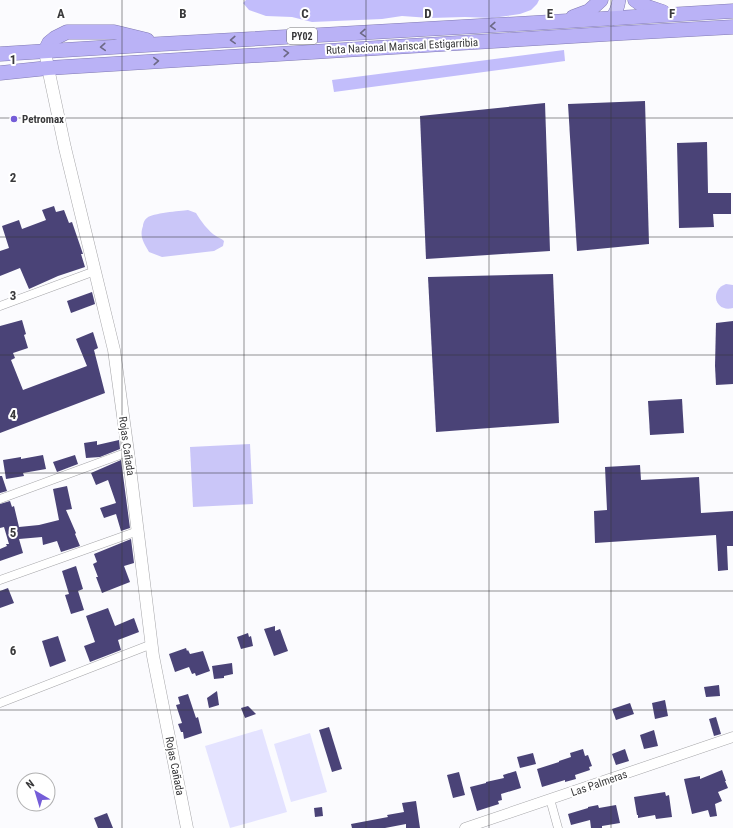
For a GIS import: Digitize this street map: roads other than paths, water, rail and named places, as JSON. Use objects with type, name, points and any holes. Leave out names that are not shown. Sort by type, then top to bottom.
[{"type":"highway","points":[[560,22],[590,11],[600,0]]},
{"type":"highway","points":[[636,0],[642,5],[675,15]]},
{"type":"highway","name":"Ruta Nacional Mariscal Estigarribia","points":[[0,54],[733,11]]},
{"type":"highway","points":[[474,42],[502,35],[598,28],[614,17],[627,26],[636,27],[697,23],[718,28]]},
{"type":"highway","name":"Ruta Nacional Mariscal Estigarribia","points":[[0,73],[48,68],[733,27]]},
{"type":"main road","points":[[611,0],[611,9],[614,17]]},
{"type":"main road","points":[[614,17],[618,8],[619,0]]},
{"type":"main road","name":"Rojas Cañada","points":[[45,51],[66,148],[114,350],[152,644],[187,828]]},
{"type":"street","points":[[0,306],[95,271]]},
{"type":"street","points":[[0,499],[128,452]]},
{"type":"street","points":[[0,580],[138,530]]},
{"type":"street","points":[[0,703],[152,644]]},
{"type":"street","name":"Las Palmeras","points":[[465,828],[733,737]]},
{"type":"street","points":[[550,799],[558,828]]},
{"type":"place","name":"Petromax","points":[[14,119]]}]
